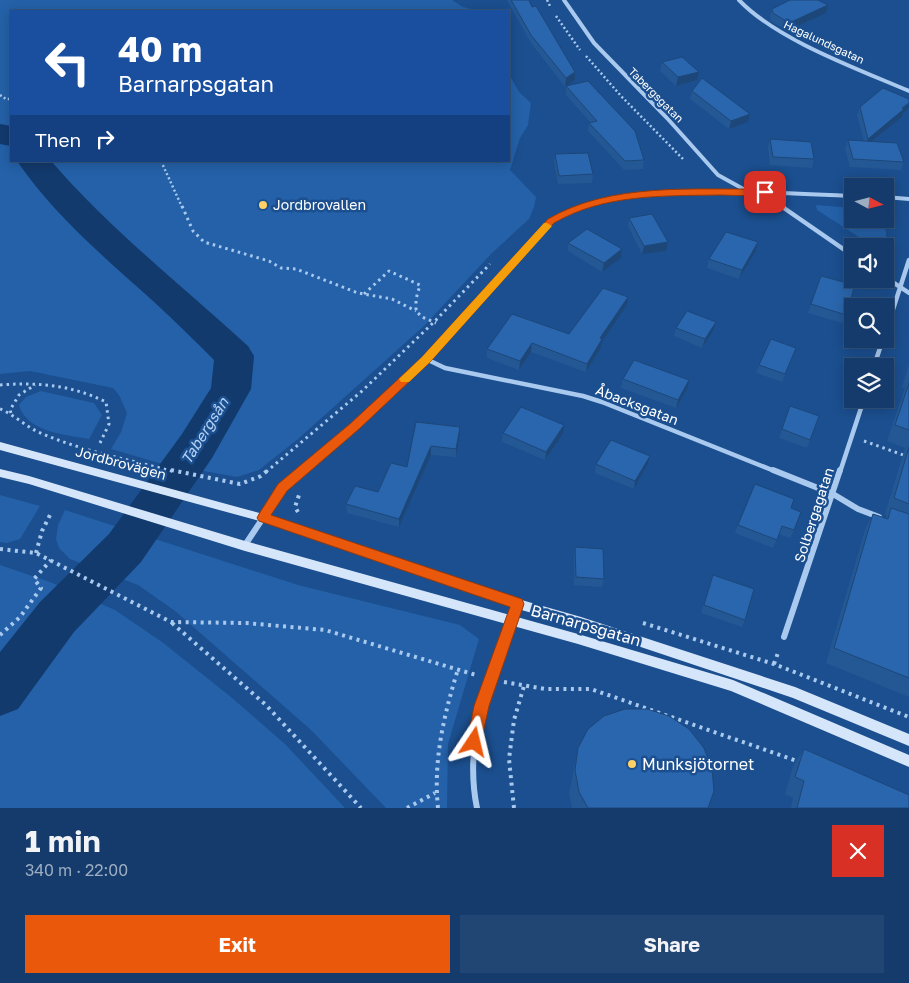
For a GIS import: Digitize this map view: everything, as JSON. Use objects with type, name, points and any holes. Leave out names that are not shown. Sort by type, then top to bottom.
[{"type":"main road","name":"Jordbrovägen","points":[[0,446],[263,518]]},
{"type":"main road","points":[[0,473],[244,546]]},
{"type":"main road","name":"Barnarpsgatan","points":[[263,518],[518,604],[581,622],[795,693],[909,740]]},
{"type":"main road","name":"Barnarpsgatan","points":[[244,546],[511,620],[733,686],[909,761]]},
{"type":"street","name":"Tabergsgatan","points":[[564,0],[594,43],[667,118],[718,175],[747,191],[785,208],[844,249]]},
{"type":"street","name":"Hagalundsgatan","points":[[739,0],[755,16],[774,28],[830,56],[909,91]]},
{"type":"street","points":[[244,546],[283,488],[355,426],[426,359],[551,221],[569,210],[598,201],[624,196],[747,191],[844,196]]},
{"type":"street","points":[[894,197],[909,198]]},
{"type":"street","points":[[894,306],[909,260]]},
{"type":"street","points":[[894,283],[909,293]]},
{"type":"street","name":"Åbacksgatan","points":[[426,359],[445,368],[583,396],[602,402],[833,494],[858,509],[884,519]]},
{"type":"street","name":"Solbergagatan","points":[[784,637],[861,408]]},
{"type":"street","points":[[477,808],[474,789],[473,754],[475,730],[490,679],[518,604]]},
{"type":"path","points":[[161,162],[193,231],[204,242],[270,261],[281,268],[296,269],[335,286],[392,299],[434,322]]},
{"type":"path","points":[[0,409],[12,414],[41,434],[140,462],[240,484],[261,476],[362,391],[434,322],[497,257]]},
{"type":"path","points":[[364,294],[389,271],[420,285],[416,299],[416,311]]},
{"type":"path","points":[[12,414],[10,410],[12,402],[23,391],[36,384]]},
{"type":"path","points":[[0,385],[36,384],[76,388],[94,395],[106,402],[110,415],[110,429],[100,443]]},
{"type":"path","points":[[851,437],[909,457]]},
{"type":"path","points":[[36,553],[42,531],[51,513]]},
{"type":"path","points":[[0,549],[36,553],[171,622],[266,705],[361,808]]},
{"type":"path","points":[[0,635],[20,617],[41,588],[34,579],[50,560]]},
{"type":"path","points":[[171,622],[246,623],[325,630],[490,679],[524,686],[591,690],[613,696],[807,765]]},
{"type":"path","points":[[438,808],[435,793],[438,751],[444,716],[458,669]]},
{"type":"path","points":[[514,808],[509,759],[514,720],[524,686]]},
{"type":"path","points":[[407,808],[435,793]]},
{"type":"shaded area","points":[[0,0],[452,0],[463,7],[471,9],[10,10],[10,162],[510,162],[510,76],[519,92],[531,103],[528,125],[520,138],[510,170],[536,197],[529,219],[491,254],[424,326],[298,439],[259,470],[237,477],[159,463],[111,449],[121,432],[127,413],[119,395],[113,388],[30,371],[0,374]]},
{"type":"shaded area","points":[[816,205],[844,207],[844,227],[817,210]]},
{"type":"shaded area","points":[[845,228],[885,228],[886,238],[861,238]]},
{"type":"shaded area","points":[[41,391],[94,403],[102,415],[89,439],[48,431],[38,427],[23,414],[19,405],[26,397]]},
{"type":"shaded area","points":[[0,495],[40,506],[20,539],[7,543],[0,542]]},
{"type":"shaded area","points":[[65,510],[298,585],[460,625],[479,639],[448,744],[447,808],[386,808],[310,729],[175,611],[138,585],[70,559],[59,548],[56,539],[58,525]]},
{"type":"shaded area","points":[[0,565],[50,582],[115,610],[162,642],[231,697],[285,744],[345,808],[0,808]]},
{"type":"building","points":[[511,0],[529,0],[532,7],[536,6],[575,72],[566,78],[531,35]]},
{"type":"building","points":[[790,0],[818,0],[828,5],[789,23],[773,13],[772,9]]},
{"type":"building","points":[[682,57],[699,72],[678,77],[662,62]]},
{"type":"building","points":[[702,78],[750,114],[731,121],[692,91]]},
{"type":"building","points":[[588,81],[635,131],[644,160],[625,161],[589,123],[597,121],[566,86]]},
{"type":"building","points":[[883,88],[909,99],[909,103],[868,139],[860,107]]},
{"type":"building","points":[[770,139],[811,142],[814,159],[773,157]]},
{"type":"building","points":[[848,140],[897,143],[904,162],[853,159]]},
{"type":"building","points":[[588,153],[593,174],[559,176],[555,154]]},
{"type":"building","points":[[652,214],[668,242],[644,246],[629,218]]},
{"type":"building","points":[[587,229],[622,249],[604,263],[568,243]]},
{"type":"building","points":[[726,232],[758,242],[742,270],[709,259]]},
{"type":"building","points":[[821,276],[844,282],[844,288],[854,288],[851,298],[844,298],[844,314],[811,304]]},
{"type":"building","points":[[603,288],[628,297],[600,338],[602,339],[587,364],[532,343],[520,361],[487,349],[512,314],[569,334]]},
{"type":"building","points":[[687,311],[716,322],[705,339],[676,328]]},
{"type":"building","points":[[771,339],[796,348],[785,374],[759,365]]},
{"type":"building","points":[[634,360],[689,380],[678,400],[623,379]]},
{"type":"building","points":[[909,383],[909,430],[895,425]]},
{"type":"building","points":[[790,406],[819,416],[810,440],[782,429]]},
{"type":"building","points":[[521,407],[564,425],[546,452],[503,433]]},
{"type":"building","points":[[416,422],[460,427],[456,449],[431,446],[399,519],[346,504],[355,486],[378,492],[391,463],[407,467]]},
{"type":"building","points":[[611,440],[650,456],[635,481],[596,464]]},
{"type":"building","points":[[909,447],[909,504],[894,498]]},
{"type":"building","points":[[755,484],[794,499],[791,508],[801,512],[794,530],[782,526],[777,540],[738,525]]},
{"type":"building","points":[[891,508],[909,514],[909,678],[834,648],[873,514],[888,519]]},
{"type":"building","points":[[575,547],[603,549],[604,579],[576,577]]},
{"type":"building","points":[[713,575],[754,589],[745,620],[704,605]]},
{"type":"building","name":"Munksjötornet","points":[[625,709],[647,709],[669,716],[689,729],[704,748],[712,769],[714,791],[708,808],[588,808],[579,792],[575,770],[578,748],[588,729],[604,716]]},
{"type":"building","points":[[804,749],[909,795],[909,808],[797,808],[804,781],[795,777]]},
{"type":"waterway","name":"Tabergsån","points":[[0,133],[10,137]]},
{"type":"waterway","name":"Tabergsån","points":[[0,692],[57,617],[125,548],[197,446],[231,389],[234,356],[167,293],[120,253],[68,202],[34,162]]},
{"type":"slow traffic","points":[[405,379],[426,359],[547,226]]},
{"type":"place","name":"Jordbrovallen","points":[[263,205]]},
{"type":"place","name":"Munksjötornet","points":[[632,764]]},
{"type":"route","points":[[474,742],[481,706],[518,604],[263,518],[283,488],[355,426],[426,359],[551,221],[569,210],[598,201],[624,196],[694,192],[765,192]]}]
